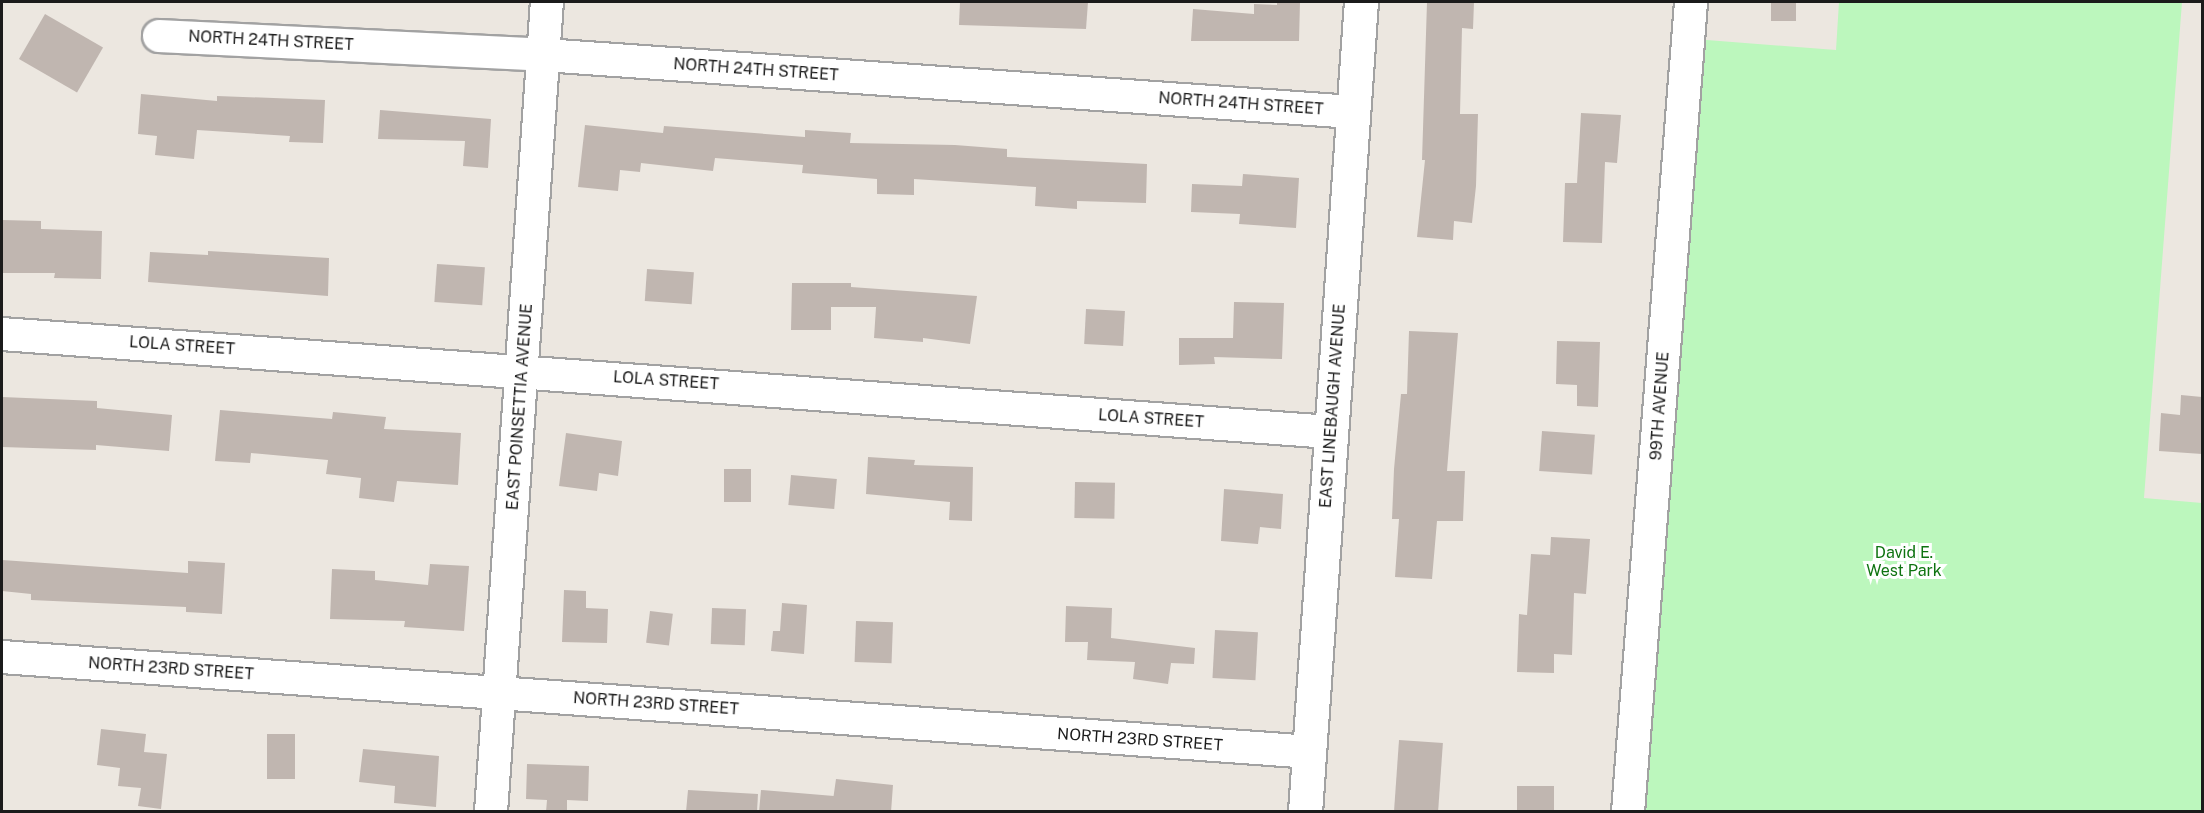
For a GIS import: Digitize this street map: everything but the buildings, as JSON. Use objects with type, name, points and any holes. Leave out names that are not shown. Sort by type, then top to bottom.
[{"type":"street","name":"EAST POINSETTIA AVENUE","points":[[491,812],[547,2]]},
{"type":"street","name":"EAST LINEBAUGH AVENUE","points":[[1305,812],[1361,2]]},
{"type":"street","name":"99TH AVENUE","points":[[1629,812],[1691,2]]},
{"type":"street","name":"NORTH 24TH STREET","points":[[159,36],[543,55],[1353,112]]},
{"type":"street","name":"LOLA STREET","points":[[2,333],[1331,432]]},
{"type":"street","name":"NORTH 23RD STREET","points":[[2,657],[1310,752]]},
{"type":"green space","name":"David E. West Park","points":[[1839,2],[2182,2],[2144,498],[2202,503],[2202,811],[1635,812],[1694,39],[1836,50]]}]
